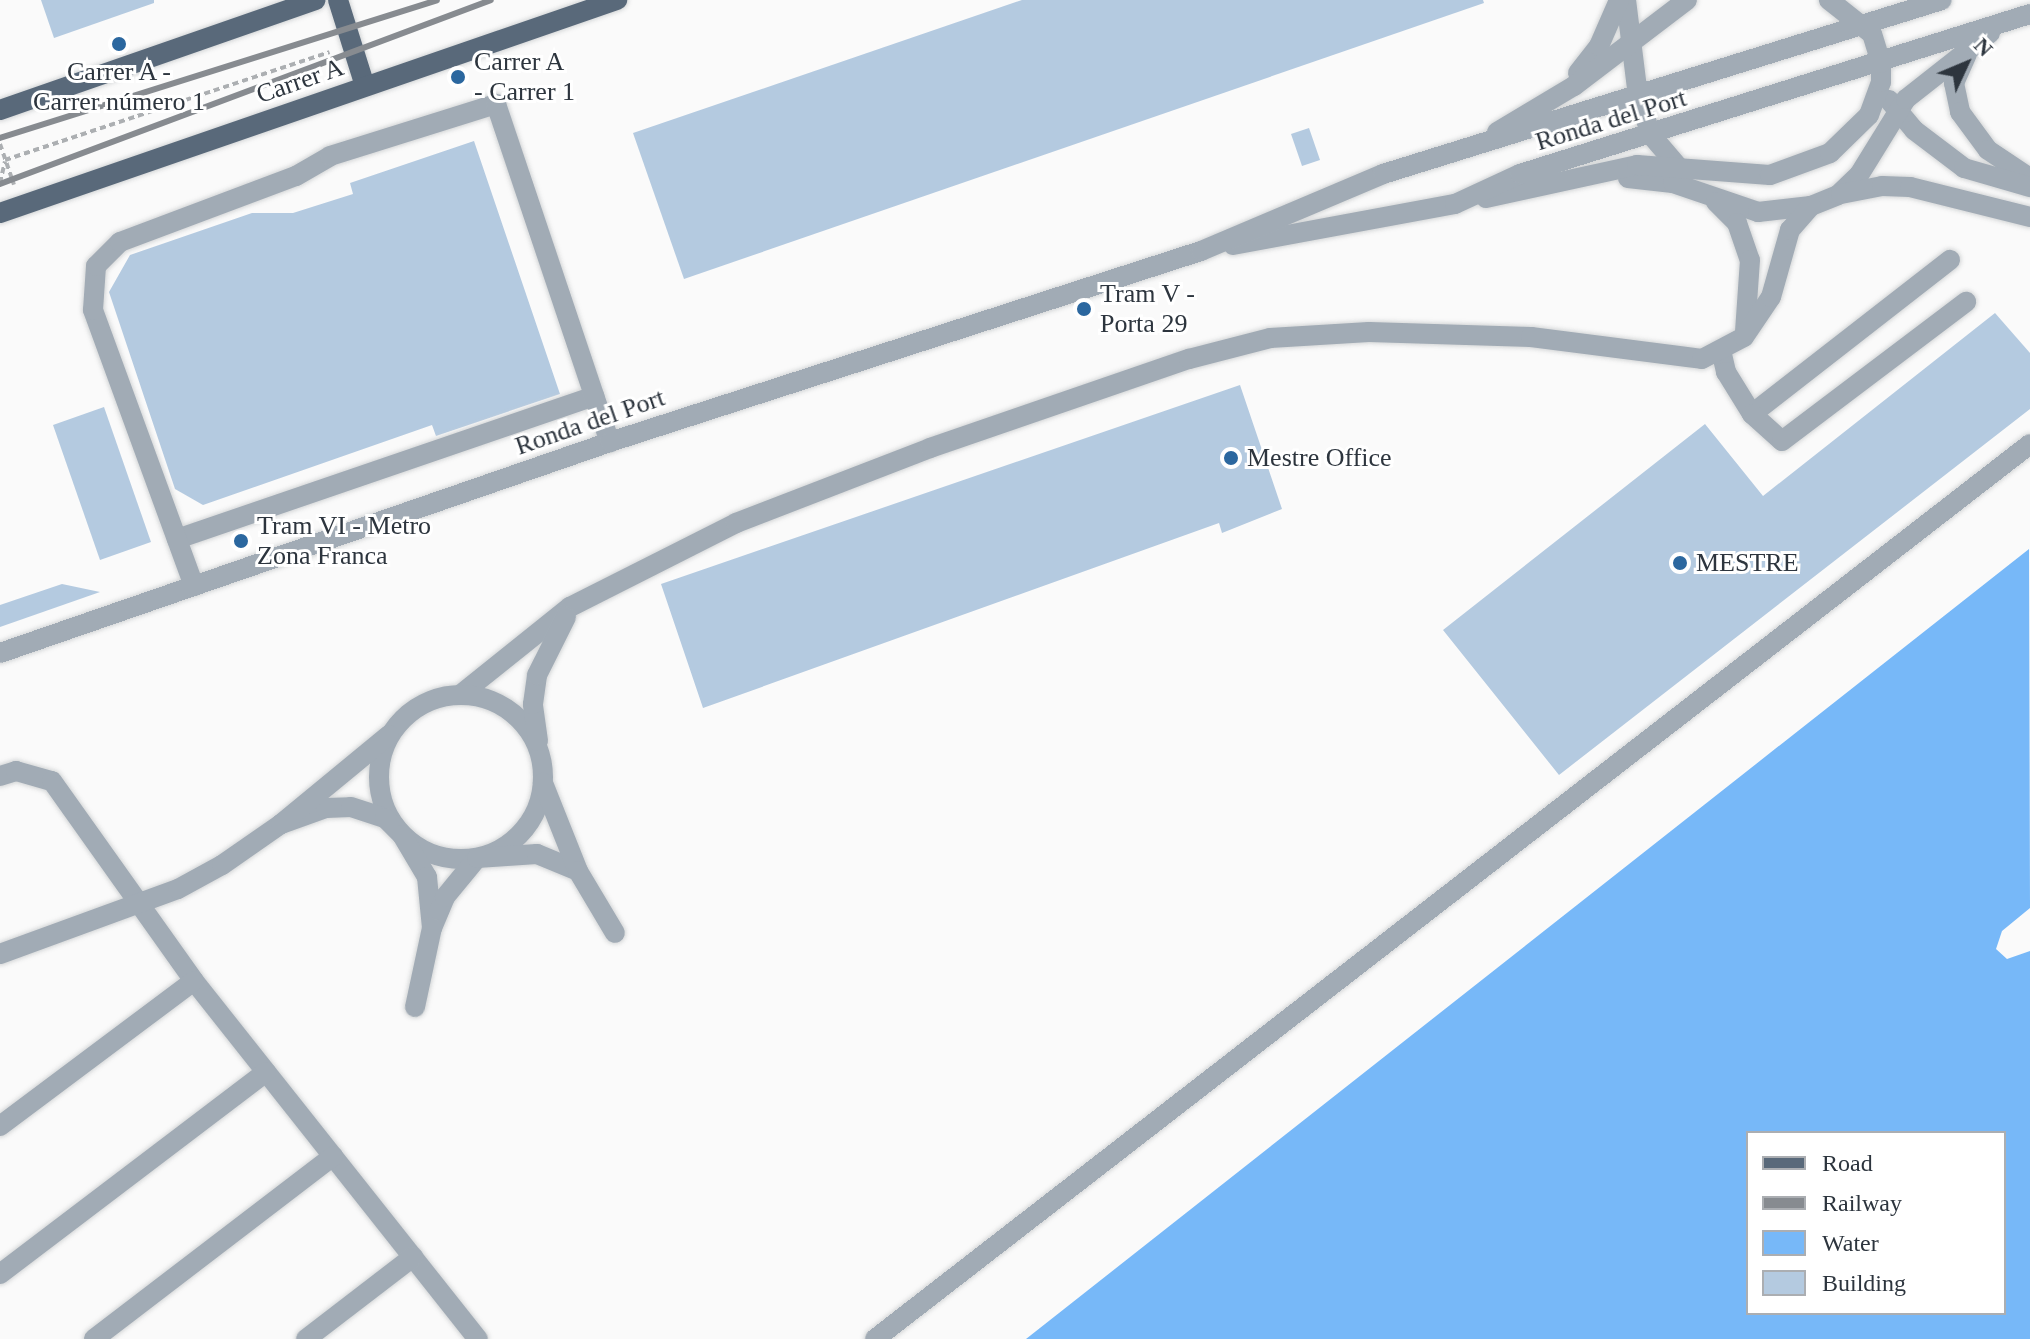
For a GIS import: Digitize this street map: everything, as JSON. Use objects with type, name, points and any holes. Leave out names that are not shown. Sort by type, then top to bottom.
[{"type":"main road","points":[[0,110],[315,0]]},
{"type":"main road","points":[[338,0],[365,86]]},
{"type":"main road","name":"Carrer A","points":[[0,213],[617,0]]},
{"type":"street","points":[[1547,102],[1585,65],[1619,0]]},
{"type":"street","points":[[1626,0],[1638,96],[1651,135],[1676,166],[1737,223],[1750,260],[1744,337]]},
{"type":"street","points":[[1470,148],[1547,102],[1687,0]]},
{"type":"street","points":[[1829,0],[1863,25],[1877,43],[1881,72],[1896,109],[1934,147],[1964,168],[2030,187]]},
{"type":"street","name":"Ronda del Port","points":[[0,653],[610,442],[1201,251],[1383,174],[1942,0]]},
{"type":"street","points":[[1838,195],[1859,175],[1896,109],[1974,43],[2030,14]]},
{"type":"street","name":"Ronda del Port","points":[[1201,251],[1455,204],[1520,174],[1881,72],[2030,14]]},
{"type":"street","points":[[1974,43],[1954,83],[1960,112],[1988,150],[2030,178]]},
{"type":"street","points":[[1455,204],[1575,180],[1613,168],[1676,166],[1737,176],[1801,167],[1854,135],[1869,115],[1881,72]]},
{"type":"street","points":[[194,586],[93,310],[96,266],[120,242],[296,176],[330,156],[496,104],[610,442]]},
{"type":"street","points":[[1575,180],[1637,178],[1706,194],[1758,212],[1811,206],[1859,188],[1910,187],[2030,217]]},
{"type":"street","points":[[460,695],[589,595],[736,523],[930,448],[1189,359],[1270,338],[1369,332],[1531,337],[1686,360],[1721,350],[1744,337],[1771,297],[1790,230],[1811,206]]},
{"type":"street","points":[[1752,414],[1950,260]]},
{"type":"street","points":[[1721,350],[1726,372],[1752,414],[1782,441],[1966,302]]},
{"type":"street","points":[[177,539],[594,396]]},
{"type":"street","points":[[875,1339],[2030,444]]},
{"type":"street","points":[[589,595],[557,630],[537,675],[533,704],[543,783],[578,871],[615,933]]},
{"type":"street","points":[[0,954],[143,903],[222,865],[281,824],[390,735],[408,714],[432,699],[460,695],[487,699],[510,711],[529,731],[540,756]]},
{"type":"street","points":[[390,735],[380,760],[379,787],[387,813],[427,877],[432,928]]},
{"type":"street","points":[[0,776],[16,771],[52,781],[143,903],[194,981],[478,1339]]},
{"type":"street","points":[[415,1007],[432,928],[445,897],[477,858],[502,849],[523,832],[537,809],[543,783]]},
{"type":"street","points":[[281,824],[326,808],[351,807],[385,818],[424,851],[450,859],[537,854],[578,871]]},
{"type":"street","points":[[0,1126],[194,981]]},
{"type":"street","points":[[0,1274],[266,1072]]},
{"type":"street","points":[[94,1339],[333,1156]]},
{"type":"street","points":[[306,1339],[413,1257]]},
{"type":"path","name":"Carrer A","points":[[5,160],[329,52]]},
{"type":"path","points":[[0,144],[15,188]]},
{"type":"path","points":[[0,155],[5,160]]},
{"type":"path","points":[[0,183],[5,160]]},
{"type":"water","points":[[2029,549],[2030,908],[2002,931],[1996,949],[2007,959],[2030,951],[2030,1339],[1026,1339]]},
{"type":"building","points":[[41,0],[154,0],[154,3],[54,38]]},
{"type":"building","points":[[1022,0],[1483,0],[1484,3],[684,279],[633,133]]},
{"type":"building","points":[[1309,128],[1320,160],[1302,166],[1291,134]]},
{"type":"building","points":[[474,141],[560,394],[436,436],[432,425],[203,505],[175,489],[109,292],[130,255],[252,213],[293,213],[353,194],[350,183]]},
{"type":"building","name":"MESTRE","points":[[1995,313],[2030,353],[2030,409],[1559,775],[1443,630],[1705,424],[1763,496]]},
{"type":"building","points":[[1240,385],[1282,509],[1222,533],[1219,523],[703,708],[661,584]]},
{"type":"building","points":[[104,407],[151,542],[100,560],[53,425]]},
{"type":"building","points":[[62,584],[100,592],[0,627],[0,605]]},
{"type":"railway","points":[[0,138],[437,0]]},
{"type":"railway","points":[[0,184],[491,0]]},
{"type":"place","name":"Carrer A - Carrer número 1","points":[[119,44]]},
{"type":"place","name":"Carrer A - Carrer 1","points":[[458,77]]},
{"type":"place","name":"Tram V - Porta 29","points":[[1084,309]]},
{"type":"place","name":"Mestre Office","points":[[1231,458]]},
{"type":"place","name":"Tram VI - Metro Zona Franca","points":[[241,541]]},
{"type":"place","name":"MESTRE","points":[[1680,563]]}]
